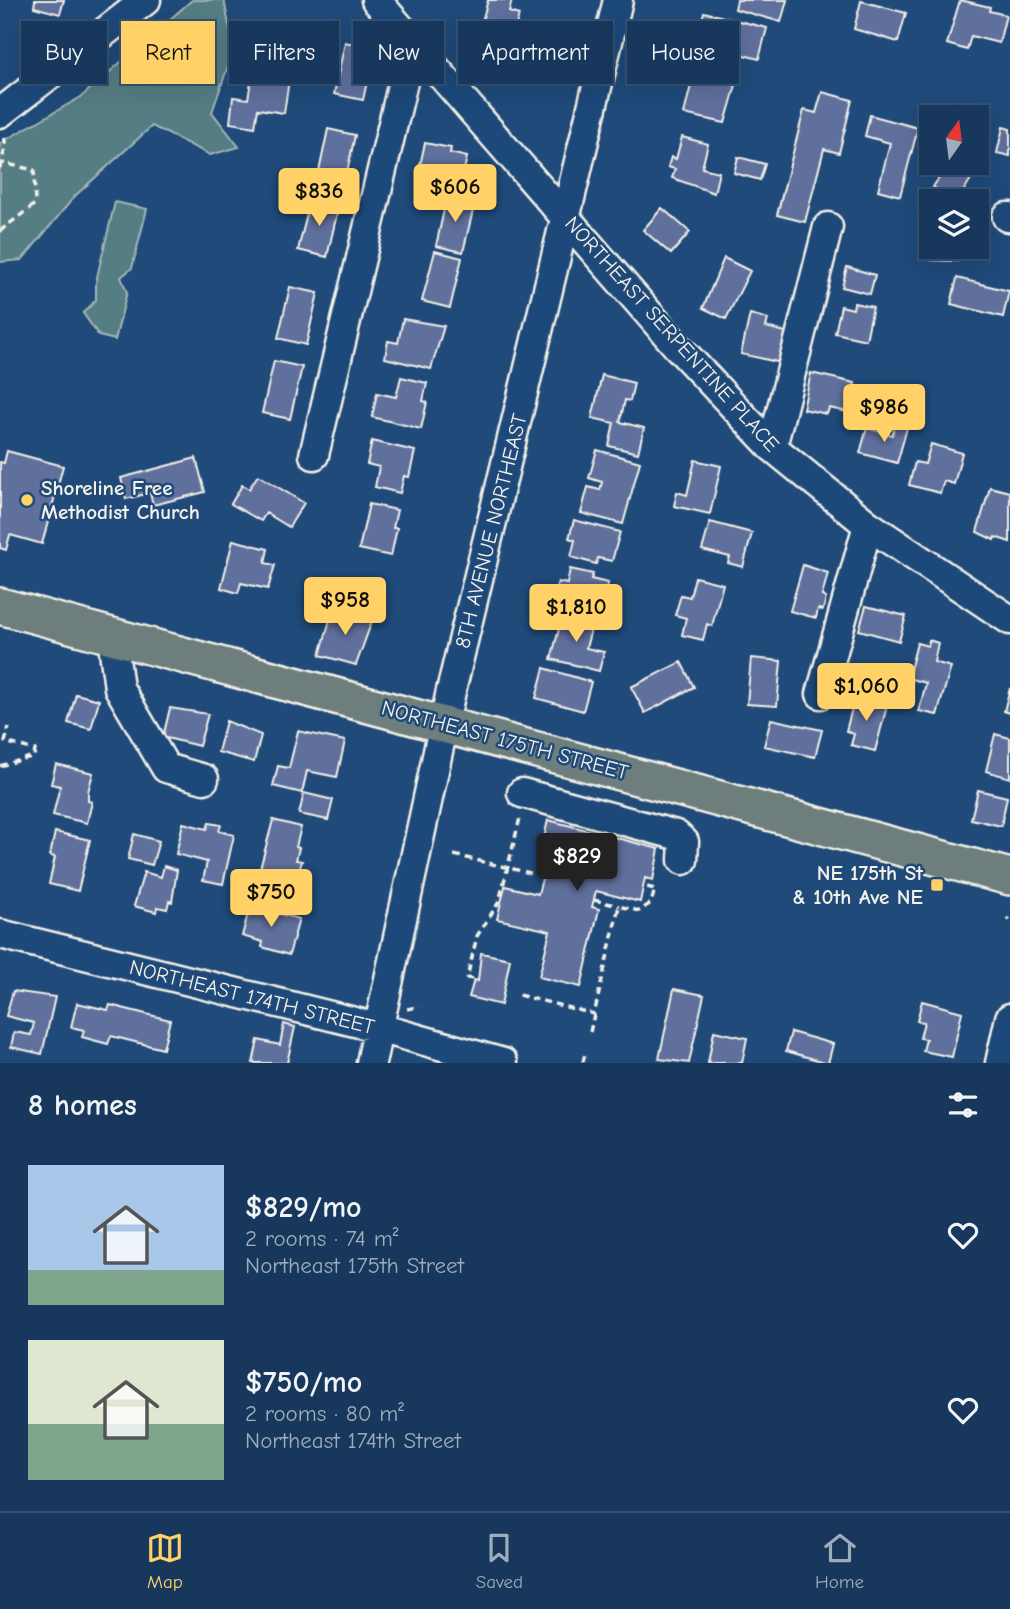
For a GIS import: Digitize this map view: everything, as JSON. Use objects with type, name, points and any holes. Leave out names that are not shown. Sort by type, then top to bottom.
[{"type":"main road","name":"NORTHEAST 175TH STREET","points":[[0,606],[1010,877]]},
{"type":"street","points":[[1,123],[146,0]]},
{"type":"street","name":"NORTHEAST SERPENTINE PLACE","points":[[376,0],[395,21]]},
{"type":"street","name":"8TH AVENUE NORTHEAST","points":[[370,1063],[444,724],[618,0]]},
{"type":"street","name":"NORTHEAST SERPENTINE PLACE","points":[[444,76],[677,346],[772,447],[868,525],[1010,620]]},
{"type":"street","points":[[314,454],[402,84]]},
{"type":"street","points":[[772,447],[828,227]]},
{"type":"street","points":[[821,694],[868,525]]},
{"type":"street","points":[[112,636],[119,688],[166,768],[204,779]]},
{"type":"street","points":[[524,794],[676,835],[684,842],[683,860]]},
{"type":"street","name":"NORTHEAST 174TH STREET","points":[[0,934],[379,1028],[503,1063]]},
{"type":"street","points":[[1000,1063],[1010,1017]]},
{"type":"path","points":[[0,231],[35,204],[34,170],[2,166],[6,145],[1,123]]},
{"type":"path","points":[[0,766],[34,756],[35,750],[5,742],[9,727]]},
{"type":"path","points":[[473,979],[467,978],[477,936],[499,902],[524,794]]},
{"type":"path","points":[[453,855],[543,876]]},
{"type":"path","points":[[594,900],[639,911],[651,903],[655,889],[643,886]]},
{"type":"path","points":[[590,1032],[619,905]]},
{"type":"path","points":[[519,995],[594,1014]]},
{"type":"path","points":[[583,1062],[585,1054]]},
{"type":"green space","points":[[192,0],[224,0],[229,24],[229,63],[212,112],[239,147],[210,155],[152,126],[75,196],[22,260],[0,262],[0,143],[81,97],[96,84],[107,84],[107,74],[121,62],[121,84],[215,84],[215,21],[168,21]]},
{"type":"green space","points":[[115,202],[147,209],[132,268],[121,277],[127,292],[115,340],[99,336],[83,313],[96,300],[96,281]]},
{"type":"building","points":[[35,0],[64,0],[60,14],[34,7]]},
{"type":"building","points":[[488,0],[512,0],[509,12],[519,15],[517,21],[482,21]]},
{"type":"building","points":[[737,0],[787,0],[781,22],[735,9]]},
{"type":"building","points":[[960,0],[990,7],[989,11],[1006,15],[999,43],[971,36],[967,50],[947,44]]},
{"type":"building","points":[[861,1],[906,13],[898,42],[854,29]]},
{"type":"building","points":[[704,12],[767,28],[759,59],[740,54],[739,57],[739,21],[702,21]]},
{"type":"building","points":[[345,42],[353,44],[353,84],[366,84],[363,100],[334,94],[336,84],[339,84]]},
{"type":"building","points":[[250,84],[288,84],[284,113],[258,109],[255,127],[230,123],[233,97],[248,99]]},
{"type":"building","points":[[687,84],[736,85],[725,123],[684,114],[691,85]]},
{"type":"building","points":[[822,92],[852,100],[839,153],[824,149],[805,222],[777,215],[804,110],[816,113]]},
{"type":"building","points":[[870,115],[918,128],[900,196],[878,190],[890,143],[865,136]]},
{"type":"building","points":[[1003,127],[1010,129],[1010,156],[997,153]]},
{"type":"building","points":[[328,129],[355,135],[344,187],[317,181]]},
{"type":"building","points":[[682,137],[708,144],[702,168],[719,172],[714,193],[672,178],[675,169],[668,167],[671,157],[676,159]]},
{"type":"building","points":[[425,143],[451,148],[450,153],[467,157],[461,183],[418,174]]},
{"type":"building","points":[[738,157],[765,164],[760,180],[734,173]]},
{"type":"building","points":[[941,175],[974,175],[965,189],[933,187]]},
{"type":"building","points":[[447,196],[475,202],[463,252],[436,246]]},
{"type":"building","points":[[311,198],[339,205],[327,257],[298,250]]},
{"type":"building","points":[[662,208],[690,232],[671,254],[643,230]]},
{"type":"building","points":[[435,251],[462,258],[450,308],[422,301]]},
{"type":"building","points":[[724,258],[750,271],[726,319],[703,308]]},
{"type":"building","points":[[958,259],[958,261],[929,260]]},
{"type":"building","points":[[847,267],[875,275],[870,294],[842,287]]},
{"type":"building","points":[[957,278],[1009,291],[1003,317],[951,304]]},
{"type":"building","points":[[290,287],[318,293],[306,345],[278,338]]},
{"type":"building","points":[[854,303],[873,307],[866,340],[835,333],[841,306],[853,309]]},
{"type":"building","points":[[750,314],[768,319],[766,327],[789,333],[782,363],[741,354]]},
{"type":"building","points":[[403,319],[444,326],[431,369],[385,358],[388,341],[398,343]]},
{"type":"building","points":[[274,361],[302,367],[290,419],[262,413]]},
{"type":"building","points":[[811,373],[855,383],[848,412],[829,408],[827,414],[803,409]]},
{"type":"building","points":[[602,375],[634,383],[630,401],[625,400],[620,422],[644,428],[638,453],[609,446],[614,423],[592,418]]},
{"type":"building","points":[[401,377],[427,383],[423,401],[427,402],[421,429],[372,417],[377,393],[396,397]]},
{"type":"building","points":[[895,425],[907,428],[897,463],[860,453],[867,428],[892,435]]},
{"type":"building","points":[[372,441],[415,451],[409,477],[404,476],[400,493],[375,487],[379,467],[367,464]]},
{"type":"building","points":[[931,444],[962,453],[954,484],[944,481],[940,493],[909,485],[915,462],[925,464]]},
{"type":"building","points":[[597,450],[640,462],[623,524],[581,513],[588,487],[600,490],[602,482],[589,478]]},
{"type":"building","name":"Shoreline Free Methodist Church","points":[[7,451],[63,466],[42,544],[10,535],[6,550],[0,548],[0,462],[4,463]]},
{"type":"building","points":[[196,458],[205,492],[153,505],[150,493],[126,499],[121,478]]},
{"type":"building","points":[[695,460],[721,466],[710,514],[674,506],[677,492],[687,495]]},
{"type":"building","points":[[258,475],[304,503],[289,527],[266,513],[261,521],[231,504],[242,485],[249,489]]},
{"type":"building","points":[[990,487],[1010,492],[1010,542],[995,537],[994,540],[977,532]]},
{"type":"building","points":[[369,504],[397,510],[393,528],[397,528],[391,556],[359,549]]},
{"type":"building","points":[[574,520],[620,532],[612,561],[598,558],[596,564],[571,557],[575,540],[569,538]]},
{"type":"building","points":[[710,522],[752,533],[743,567],[728,563],[730,557],[702,550]]},
{"type":"building","points":[[233,540],[268,549],[265,563],[275,565],[268,589],[241,583],[238,593],[221,588]]},
{"type":"building","points":[[803,565],[828,573],[822,596],[826,598],[823,610],[818,609],[816,618],[790,611]]},
{"type":"building","points":[[570,569],[593,574],[591,579],[608,583],[601,613],[553,602],[558,582],[567,584]]},
{"type":"building","points":[[695,577],[723,584],[712,626],[707,624],[703,640],[682,635],[686,618],[675,615],[681,595],[690,597]]},
{"type":"building","points":[[866,606],[906,616],[899,641],[859,630]]},
{"type":"building","points":[[333,609],[372,621],[356,665],[320,655]]},
{"type":"building","points":[[563,614],[593,622],[586,648],[604,652],[599,671],[551,659]]},
{"type":"building","points":[[929,640],[938,643],[934,662],[951,667],[937,715],[919,711],[926,683],[908,678],[917,643],[928,646]]},
{"type":"building","points":[[751,658],[781,661],[777,706],[747,704]]},
{"type":"building","points":[[681,662],[694,687],[645,713],[631,687]]},
{"type":"building","points":[[544,668],[591,682],[583,711],[536,698]]},
{"type":"building","points":[[1010,688],[1010,713],[1004,711]]},
{"type":"building","points":[[76,694],[99,700],[91,729],[68,723]]},
{"type":"building","points":[[855,697],[887,706],[875,751],[851,745],[854,734],[846,731]]},
{"type":"building","points":[[170,708],[208,714],[199,746],[163,737]]},
{"type":"building","points":[[771,719],[822,730],[815,757],[764,746]]},
{"type":"building","points":[[226,721],[261,735],[254,762],[218,752]]},
{"type":"building","points":[[298,731],[345,741],[337,777],[307,771],[302,793],[273,786],[278,766],[289,768]]},
{"type":"building","points":[[995,734],[1010,738],[1010,778],[986,771]]},
{"type":"building","points":[[56,764],[93,773],[88,792],[88,801],[92,802],[87,823],[53,815],[60,786],[51,784]]},
{"type":"building","points":[[978,790],[1007,797],[1001,826],[971,819]]},
{"type":"building","points":[[304,793],[333,800],[328,820],[299,814]]},
{"type":"building","points":[[273,820],[301,827],[296,860],[302,861],[297,878],[279,873],[276,885],[257,880]]},
{"type":"building","points":[[548,820],[659,849],[653,880],[645,878],[640,902],[596,891],[592,907],[599,909],[581,987],[539,977],[550,931],[497,919],[505,886],[538,894],[548,856],[540,856]]},
{"type":"building","points":[[183,823],[207,829],[209,823],[221,825],[219,831],[234,835],[223,884],[203,880],[207,862],[176,854]]},
{"type":"building","points":[[55,832],[90,840],[78,891],[49,884],[55,857],[50,856]]},
{"type":"building","points":[[134,834],[159,841],[152,865],[128,859]]},
{"type":"building","points":[[164,866],[177,870],[172,902],[169,901],[167,909],[157,907],[156,912],[134,906],[144,872],[161,877]]},
{"type":"building","points":[[250,906],[299,919],[289,955],[262,947],[263,942],[242,936]]},
{"type":"building","points":[[481,953],[510,959],[501,1005],[469,997],[474,980],[478,981]]},
{"type":"building","points":[[674,989],[704,995],[689,1063],[659,1059]]},
{"type":"building","points":[[13,991],[55,997],[42,1054],[11,1047],[14,1032],[31,1035],[34,1023],[6,1016]]},
{"type":"building","points":[[922,1001],[962,1012],[952,1057],[923,1051],[926,1039],[920,1038],[924,1022],[917,1021]]},
{"type":"building","points":[[77,1003],[108,1010],[110,1005],[170,1020],[163,1049],[111,1036],[108,1044],[82,1037],[84,1030],[71,1027]]},
{"type":"building","points":[[284,1024],[295,1027],[287,1063],[253,1063],[258,1040],[280,1045]]},
{"type":"building","points":[[714,1031],[747,1038],[742,1063],[708,1063]]},
{"type":"building","points":[[791,1032],[833,1044],[828,1063],[786,1051]]},
{"type":"place","name":"Shoreline Free Methodist Church","points":[[27,500]]},
{"type":"place","name":"NE 175th St & 10th Ave NE","points":[[937,885]]}]
